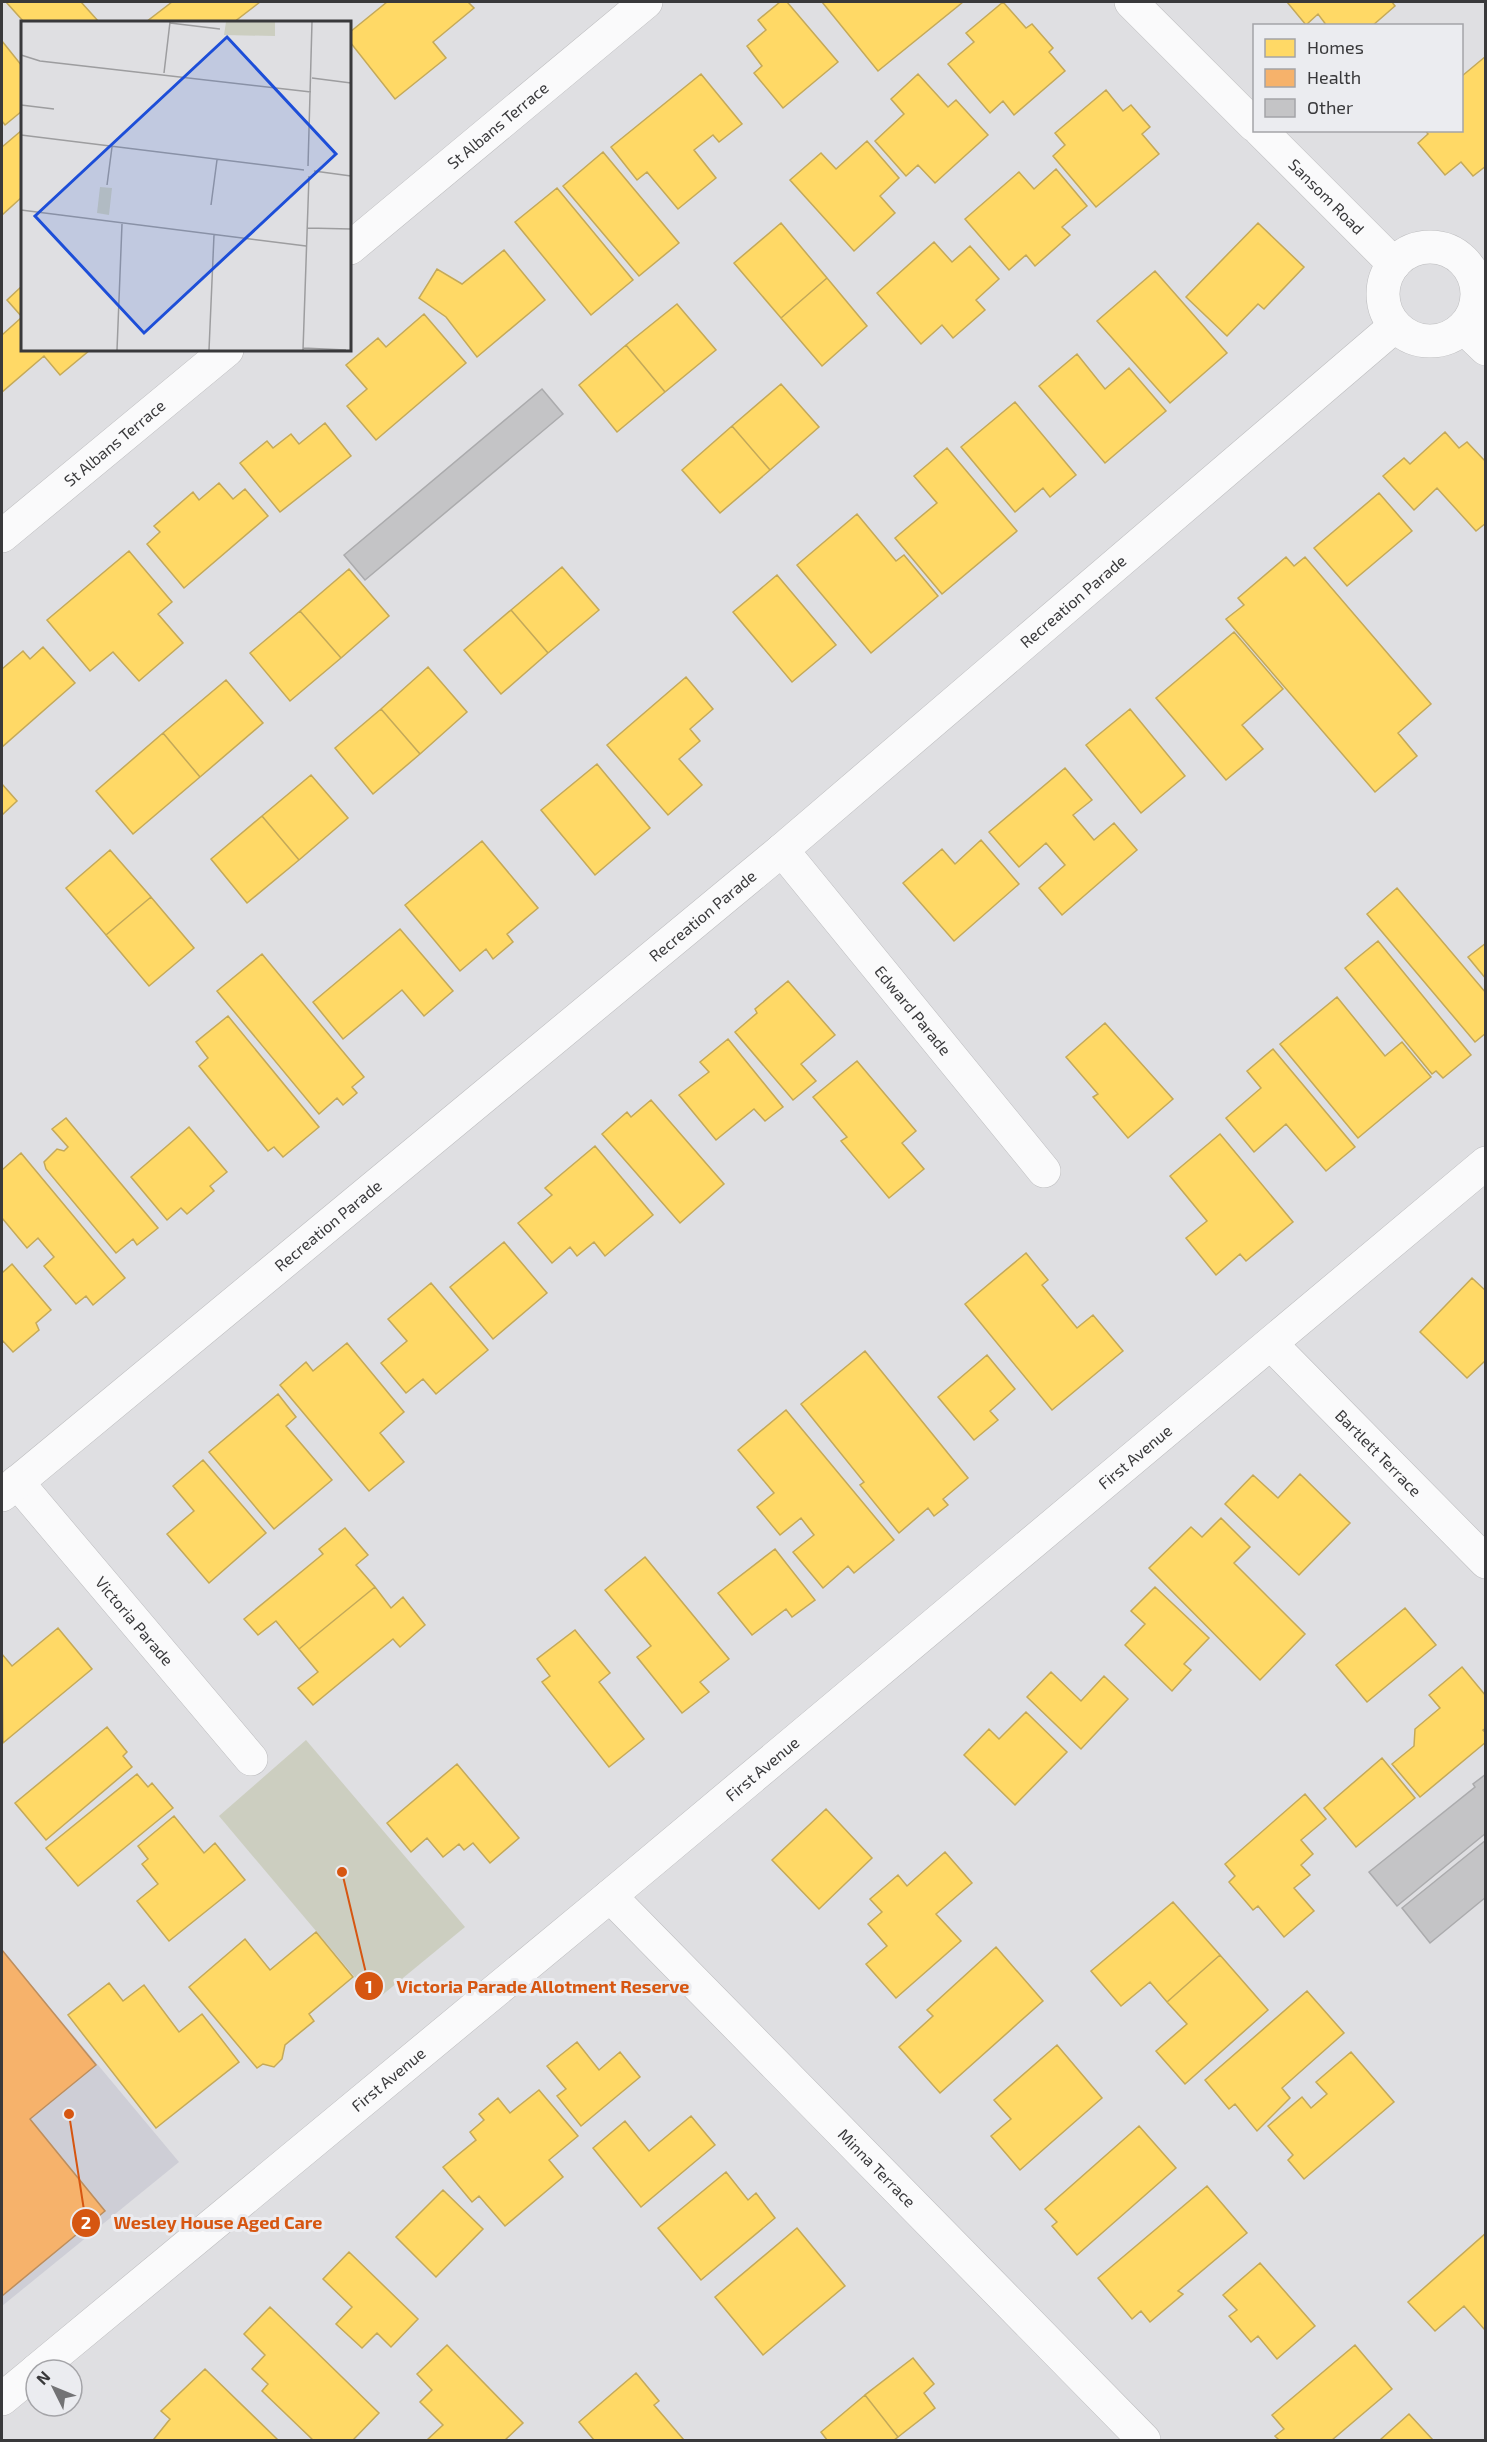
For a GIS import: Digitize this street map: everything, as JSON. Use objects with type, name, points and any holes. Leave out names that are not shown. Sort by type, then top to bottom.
[{"type":"street","name":"St Albans Terrace","points":[[351,247],[646,2]]},
{"type":"street","points":[[1131,2],[1253,123]]},
{"type":"street","name":"Sansom Road","points":[[1262,132],[1394,264]]},
{"type":"street","points":[[1421,247],[1476,255],[1477,303],[1472,316],[1475,338],[1447,338],[1429,342],[1410,337],[1395,326],[1386,312],[1382,295],[1385,278],[1394,264],[1407,253],[1421,247]]},
{"type":"street","name":"Recreation Parade","points":[[9,1489],[782,850],[1395,326]]},
{"type":"street","name":"St Albans Terrace","points":[[2,536],[226,351]]},
{"type":"street","name":"Edward Parade","points":[[782,850],[1044,1171]]},
{"type":"street","name":"First Avenue","points":[[51,2358],[610,1896],[1485,1164]]},
{"type":"street","name":"Bartlett Terrace","points":[[1271,1344],[1485,1562]]},
{"type":"street","name":"Victoria Parade","points":[[9,1489],[251,1759]]},
{"type":"street","name":"Minna Terrace","points":[[610,1896],[1144,2440]]},
{"type":"street","name":"First Avenue","points":[[2,2399],[24,2380]]},
{"type":"shaded area","points":[[306,1740],[465,1927],[375,2001],[219,1816]]},
{"type":"shaded area","points":[[2,1950],[179,2162],[2,2306]]},
{"type":"building: Homes","points":[[6,2],[81,2],[98,21],[23,21]]},
{"type":"building: Homes","points":[[172,2],[260,2],[235,21],[147,21]]},
{"type":"building: Homes","points":[[387,2],[468,2],[474,8],[433,42],[446,58],[395,99],[351,43],[351,31]]},
{"type":"building: Homes","points":[[780,2],[787,2],[838,62],[783,108],[754,73],[762,66],[747,46],[766,30],[758,20]]},
{"type":"building: Homes","points":[[822,2],[963,2],[878,71]]},
{"type":"building: Homes","points":[[1003,2],[1026,28],[1032,24],[1053,48],[1049,52],[1065,71],[1014,115],[1003,101],[990,113],[948,64],[974,42],[966,33]]},
{"type":"building: Homes","points":[[1287,2],[1392,2],[1395,6],[1374,24],[1326,24],[1318,14],[1305,24]]},
{"type":"building: Homes","points":[[2,41],[21,65],[21,112],[5,125],[2,121]]},
{"type":"building: Homes","points":[[1486,56],[1486,166],[1473,176],[1461,162],[1445,175],[1418,143],[1428,134],[1426,132],[1463,132],[1463,75]]},
{"type":"building: Homes","points":[[701,74],[742,124],[719,142],[713,135],[694,150],[716,178],[678,209],[647,172],[637,180],[611,147]]},
{"type":"building: Homes","points":[[918,74],[948,107],[956,100],[988,135],[935,183],[918,165],[906,176],[875,141],[904,114],[891,99]]},
{"type":"building: Homes","points":[[1106,90],[1123,111],[1131,105],[1150,127],[1142,134],[1159,154],[1096,207],[1053,156],[1065,145],[1055,133]]},
{"type":"building: Homes","points":[[21,131],[21,198],[2,215],[2,147]]},
{"type":"building: Homes","points":[[867,141],[899,178],[880,196],[895,213],[854,251],[790,180],[821,153],[836,169]]},
{"type":"building: Homes","points":[[603,152],[679,243],[639,276],[563,186]]},
{"type":"building: Homes","points":[[1056,169],[1087,206],[1062,227],[1070,235],[1035,266],[1026,255],[1009,270],[965,219],[1019,172],[1034,189]]},
{"type":"building: Homes","points":[[557,188],[633,280],[591,315],[515,222]]},
{"type":"building: Homes","points":[[781,223],[827,278],[781,318],[734,263]]},
{"type":"building: Homes","points":[[1258,223],[1304,267],[1264,309],[1258,304],[1227,336],[1186,297]]},
{"type":"building: Homes","points":[[934,242],[952,262],[970,246],[999,279],[976,300],[985,310],[953,338],[942,325],[921,344],[877,293]]},
{"type":"building: Homes","points":[[504,250],[545,300],[477,357],[446,317],[419,298],[437,269],[462,284]]},
{"type":"building: Homes","points":[[1155,271],[1227,353],[1170,403],[1097,321]]},
{"type":"building: Homes","points":[[827,278],[867,326],[822,366],[781,318]]},
{"type":"building: Homes","points":[[21,287],[21,316],[7,300]]},
{"type":"building: Homes","points":[[677,304],[716,350],[665,392],[626,345]]},
{"type":"building: Homes","points":[[424,314],[466,363],[376,440],[347,406],[367,389],[346,365],[378,338],[386,347]]},
{"type":"building: Homes","points":[[21,318],[21,351],[89,351],[60,375],[44,356],[2,392],[2,335]]},
{"type":"building: Homes","points":[[626,345],[665,392],[617,432],[579,385]]},
{"type":"building: Homes","points":[[1077,354],[1105,389],[1129,368],[1166,411],[1105,463],[1039,386]]},
{"type":"building: Homes","points":[[781,384],[819,427],[770,470],[732,426]]},
{"type":"building: Homes","points":[[1015,402],[1076,475],[1050,497],[1043,488],[1015,512],[961,447]]},
{"type":"building: Homes","points":[[325,423],[351,456],[280,512],[240,463],[267,441],[273,448],[291,434],[299,444]]},
{"type":"building: Homes","points":[[732,426],[770,470],[720,513],[682,470]]},
{"type":"building: Homes","points":[[1445,432],[1459,448],[1467,442],[1486,462],[1486,523],[1476,531],[1437,488],[1414,510],[1383,476],[1404,458],[1410,464]]},
{"type":"building: Homes","points":[[947,448],[1017,531],[942,594],[895,538],[937,503],[914,476]]},
{"type":"building: Homes","points":[[219,483],[233,499],[245,489],[268,516],[184,588],[147,544],[160,532],[154,526],[193,492],[199,500]]},
{"type":"building: Homes","points":[[1379,493],[1412,531],[1347,586],[1314,548]]},
{"type":"building: Homes","points":[[857,514],[896,561],[904,555],[938,596],[871,653],[797,565]]},
{"type":"building: Homes","points":[[129,551],[172,602],[158,614],[183,643],[139,681],[113,652],[90,671],[47,620]]},
{"type":"building: Homes","points":[[1286,557],[1294,566],[1305,557],[1431,704],[1398,733],[1417,756],[1375,792],[1226,619],[1244,605],[1238,598]]},
{"type":"building: Homes","points":[[562,567],[599,610],[548,653],[511,610]]},
{"type":"building: Homes","points":[[349,569],[389,616],[341,658],[300,611]]},
{"type":"building: Homes","points":[[777,575],[836,645],[792,682],[733,612]]},
{"type":"building: Homes","points":[[511,610],[548,653],[501,694],[464,650]]},
{"type":"building: Homes","points":[[300,611],[341,658],[290,701],[250,653]]},
{"type":"building: Homes","points":[[1234,632],[1283,689],[1242,725],[1263,749],[1226,780],[1156,698]]},
{"type":"building: Homes","points":[[43,647],[75,683],[2,747],[2,669],[23,651],[30,659]]},
{"type":"building: Homes","points":[[428,667],[467,712],[420,754],[381,709]]},
{"type":"building: Homes","points":[[686,677],[713,709],[690,729],[700,741],[679,759],[702,785],[668,815],[607,745]]},
{"type":"building: Homes","points":[[226,680],[263,723],[200,777],[163,733]]},
{"type":"building: Homes","points":[[381,709],[420,754],[373,794],[335,748]]},
{"type":"building: Homes","points":[[1130,709],[1185,776],[1141,813],[1086,745]]},
{"type":"building: Homes","points":[[163,733],[200,777],[133,834],[96,791]]},
{"type":"building: Homes","points":[[597,764],[650,828],[595,875],[541,810]]},
{"type":"building: Homes","points":[[1065,768],[1092,800],[1073,815],[1094,840],[1114,823],[1137,850],[1062,915],[1039,888],[1065,865],[1046,843],[1019,867],[989,832]]},
{"type":"building: Homes","points":[[311,775],[348,818],[299,860],[262,816]]},
{"type":"building: Homes","points":[[2,784],[17,801],[2,815]]},
{"type":"building: Homes","points":[[262,816],[299,860],[247,903],[211,859]]},
{"type":"building: Homes","points":[[981,840],[1019,884],[954,941],[903,883],[942,849],[955,864]]},
{"type":"building: Homes","points":[[482,841],[538,908],[507,934],[513,942],[493,959],[486,949],[460,971],[405,905]]},
{"type":"building: Homes","points":[[110,850],[151,897],[106,935],[66,888]]},
{"type":"building: Homes","points":[[1397,888],[1486,993],[1486,1033],[1475,1042],[1367,914]]},
{"type":"building: Homes","points":[[151,897],[194,948],[149,986],[106,935]]},
{"type":"building: Homes","points":[[400,929],[453,991],[424,1016],[402,990],[343,1039],[313,1002]]},
{"type":"building: Homes","points":[[1378,941],[1471,1055],[1443,1078],[1436,1071],[1432,1074],[1345,968]]},
{"type":"building: Homes","points":[[1486,943],[1486,979],[1468,957]]},
{"type":"building: Homes","points":[[262,954],[364,1077],[352,1087],[357,1093],[343,1105],[337,1098],[319,1114],[217,991]]},
{"type":"building: Homes","points":[[788,981],[835,1035],[801,1064],[816,1081],[793,1100],[735,1032],[757,1013],[755,1009]]},
{"type":"building: Homes","points":[[1337,997],[1385,1056],[1402,1042],[1431,1077],[1358,1138],[1280,1044]]},
{"type":"building: Homes","points":[[228,1016],[319,1127],[283,1157],[274,1147],[268,1151],[199,1066],[208,1058],[196,1042]]},
{"type":"building: Homes","points":[[1105,1023],[1173,1099],[1128,1138],[1093,1097],[1098,1094],[1066,1057]]},
{"type":"building: Homes","points":[[728,1039],[783,1107],[765,1121],[754,1109],[716,1140],[679,1095],[709,1072],[700,1062]]},
{"type":"building: Homes","points":[[1273,1049],[1355,1147],[1326,1171],[1286,1124],[1254,1152],[1226,1118],[1261,1088],[1247,1071]]},
{"type":"building: Homes","points":[[857,1061],[916,1131],[902,1143],[924,1169],[889,1198],[841,1141],[847,1137],[813,1097]]},
{"type":"building: Homes","points":[[651,1100],[724,1184],[680,1223],[602,1134],[627,1112],[631,1117]]},
{"type":"building: Homes","points":[[66,1118],[158,1228],[137,1245],[133,1239],[116,1253],[46,1169],[44,1162],[57,1149],[64,1151],[68,1147],[52,1129]]},
{"type":"building: Homes","points":[[189,1127],[227,1172],[210,1186],[214,1191],[187,1214],[181,1208],[167,1220],[131,1177]]},
{"type":"building: Homes","points":[[1220,1134],[1293,1222],[1246,1261],[1240,1254],[1216,1275],[1186,1238],[1207,1221],[1170,1176]]},
{"type":"building: Homes","points":[[595,1146],[653,1215],[605,1256],[594,1242],[577,1256],[570,1247],[552,1263],[518,1223],[552,1195],[545,1188]]},
{"type":"building: Homes","points":[[21,1153],[125,1278],[93,1305],[86,1296],[76,1304],[44,1266],[54,1257],[38,1238],[27,1248],[2,1218],[2,1170]]},
{"type":"building: Homes","points":[[504,1242],[547,1293],[493,1339],[450,1287]]},
{"type":"building: Homes","points":[[1026,1253],[1048,1280],[1042,1285],[1077,1328],[1093,1315],[1123,1351],[1052,1410],[965,1304]]},
{"type":"building: Homes","points":[[12,1264],[51,1310],[36,1323],[39,1330],[13,1352],[2,1342],[2,1273]]},
{"type":"building: Homes","points":[[1472,1278],[1486,1291],[1486,1360],[1467,1378],[1420,1332]]},
{"type":"building: Homes","points":[[431,1283],[488,1350],[436,1394],[423,1379],[406,1393],[381,1363],[407,1341],[388,1319]]},
{"type":"building: Homes","points":[[347,1343],[404,1412],[380,1433],[404,1462],[369,1491],[280,1385],[306,1362],[313,1371]]},
{"type":"building: Homes","points":[[865,1351],[968,1478],[943,1499],[948,1505],[934,1516],[928,1508],[899,1533],[860,1485],[864,1482],[801,1404]]},
{"type":"building: Homes","points":[[987,1355],[1015,1389],[990,1411],[998,1420],[974,1440],[938,1397]]},
{"type":"building: Homes","points":[[278,1394],[296,1417],[286,1426],[332,1480],[274,1529],[209,1452]]},
{"type":"building: Homes","points":[[786,1410],[894,1540],[854,1573],[848,1566],[823,1588],[793,1552],[814,1535],[801,1518],[780,1535],[757,1507],[774,1493],[738,1450]]},
{"type":"building: Homes","points":[[203,1460],[266,1533],[209,1583],[167,1534],[194,1511],[173,1486]]},
{"type":"building: Homes","points":[[1300,1474],[1350,1523],[1299,1575],[1225,1504],[1253,1475],[1278,1498]]},
{"type":"building: Homes","points":[[1221,1518],[1250,1547],[1234,1563],[1305,1634],[1260,1680],[1149,1568],[1191,1527],[1202,1537]]},
{"type":"building: Homes","points":[[345,1528],[368,1555],[356,1565],[375,1587],[299,1649],[276,1621],[258,1635],[244,1619],[323,1554],[319,1549]]},
{"type":"building: Homes","points":[[775,1549],[815,1600],[792,1617],[786,1609],[752,1635],[718,1593]]},
{"type":"building: Homes","points":[[645,1557],[729,1659],[700,1682],[709,1692],[682,1713],[637,1657],[651,1646],[605,1590]]},
{"type":"building: Homes","points":[[375,1587],[391,1608],[403,1597],[425,1625],[400,1647],[393,1639],[313,1705],[298,1688],[318,1672],[299,1649]]},
{"type":"building: Homes","points":[[1155,1587],[1209,1638],[1184,1664],[1191,1670],[1172,1691],[1125,1645],[1145,1624],[1131,1611]]},
{"type":"building: Homes","points":[[1405,1608],[1436,1645],[1367,1702],[1336,1665]]},
{"type":"building: Homes","points":[[58,1628],[92,1669],[3,1743],[2,1654],[12,1666]]},
{"type":"building: Homes","points":[[575,1630],[610,1673],[599,1682],[644,1739],[609,1767],[542,1682],[550,1676],[537,1659]]},
{"type":"building: Homes","points":[[1462,1667],[1486,1696],[1486,1728],[1483,1730],[1486,1733],[1486,1742],[1420,1797],[1392,1764],[1414,1746],[1415,1729],[1440,1708],[1429,1695]]},
{"type":"building: Homes","points":[[1051,1672],[1081,1701],[1104,1676],[1128,1699],[1081,1749],[1027,1697]]},
{"type":"building: Homes","points":[[1026,1712],[1067,1752],[1015,1805],[964,1755],[989,1729],[999,1739]]},
{"type":"building: Homes","points":[[107,1727],[127,1752],[123,1756],[132,1767],[46,1840],[15,1803]]},
{"type":"building: Homes","points":[[1382,1758],[1415,1798],[1356,1847],[1324,1808]]},
{"type":"building: Homes","points":[[457,1764],[519,1838],[490,1863],[473,1843],[464,1850],[459,1844],[443,1857],[427,1838],[411,1852],[387,1823]]},
{"type":"building: Homes","points":[[137,1774],[148,1787],[152,1783],[173,1808],[78,1886],[46,1848]]},
{"type":"building: Homes","points":[[1305,1794],[1326,1819],[1301,1840],[1313,1854],[1301,1865],[1310,1875],[1294,1888],[1314,1911],[1284,1937],[1258,1906],[1253,1910],[1229,1882],[1235,1876],[1225,1864]]},
{"type":"building: Homes","points":[[826,1809],[872,1858],[819,1909],[772,1860]]},
{"type":"building: Homes","points":[[174,1816],[204,1853],[215,1843],[245,1880],[169,1941],[137,1901],[158,1884],[142,1864],[148,1859],[138,1846]]},
{"type":"building: Homes","points":[[945,1852],[972,1883],[936,1914],[961,1941],[896,1998],[866,1964],[887,1946],[868,1924],[882,1912],[870,1899],[898,1875],[907,1886]]},
{"type":"building: Homes","points":[[1173,1902],[1220,1955],[1167,2002],[1150,1982],[1121,2006],[1091,1971]]},
{"type":"building: Homes","points":[[316,1932],[353,1977],[309,2014],[314,2021],[285,2045],[282,2059],[274,2067],[263,2064],[257,2068],[189,1987],[245,1939],[270,1970]]},
{"type":"building: Homes","points":[[996,1947],[1043,2001],[940,2093],[899,2047],[933,2016],[927,2010]]},
{"type":"building: Homes","points":[[1220,1955],[1268,2010],[1185,2084],[1156,2051],[1187,2024],[1167,2002]]},
{"type":"building: Homes","points":[[109,1983],[123,2001],[144,1985],[179,2032],[202,2014],[239,2062],[156,2128],[68,2015]]},
{"type":"building: Homes","points":[[1307,1991],[1344,2033],[1282,2088],[1290,2098],[1257,2131],[1235,2104],[1229,2109],[1205,2080]]},
{"type":"building: Homes","points":[[577,2042],[599,2070],[620,2052],[640,2077],[581,2126],[557,2096],[566,2089],[547,2066]]},
{"type":"building: Homes","points":[[1057,2045],[1102,2098],[1020,2170],[991,2136],[1011,2119],[994,2100]]},
{"type":"building: Homes","points":[[1351,2052],[1394,2102],[1304,2179],[1288,2160],[1293,2155],[1268,2126],[1302,2097],[1311,2108],[1327,2094],[1316,2082]]},
{"type":"building: Homes","points":[[539,2090],[578,2136],[549,2160],[563,2177],[505,2226],[479,2196],[472,2202],[443,2167],[476,2140],[470,2132],[484,2120],[479,2114],[498,2098],[510,2113]]},
{"type":"building: Homes","points":[[691,2116],[715,2145],[641,2207],[593,2148],[625,2121],[649,2151]]},
{"type":"building: Homes","points":[[1139,2126],[1176,2168],[1077,2255],[1052,2226],[1057,2222],[1045,2209]]},
{"type":"building: Homes","points":[[726,2172],[748,2200],[756,2193],[775,2218],[701,2280],[658,2228]]},
{"type":"building: Homes","points":[[1207,2186],[1247,2233],[1178,2291],[1183,2294],[1150,2322],[1141,2311],[1132,2319],[1098,2278]]},
{"type":"building: Homes","points":[[443,2190],[483,2229],[436,2277],[396,2237]]},
{"type":"building: Homes","points":[[797,2228],[845,2286],[763,2355],[715,2297]]},
{"type":"building: Homes","points":[[1486,2233],[1486,2327],[1484,2329],[1464,2306],[1435,2331],[1408,2302]]},
{"type":"building: Homes","points":[[349,2252],[418,2319],[391,2347],[377,2333],[362,2348],[336,2324],[352,2307],[323,2279]]},
{"type":"building: Homes","points":[[1260,2263],[1315,2326],[1277,2359],[1258,2336],[1251,2342],[1229,2316],[1237,2310],[1223,2295]]},
{"type":"building: Homes","points":[[270,2307],[379,2413],[353,2440],[313,2440],[262,2391],[268,2384],[252,2369],[265,2355],[244,2334]]},
{"type":"building: Homes","points":[[447,2345],[523,2423],[505,2440],[427,2440],[443,2425],[420,2402],[432,2390],[417,2374]]},
{"type":"building: Homes","points":[[1355,2345],[1392,2389],[1332,2440],[1279,2440],[1275,2436],[1284,2429],[1272,2415]]},
{"type":"building: Homes","points":[[913,2358],[934,2384],[924,2393],[935,2408],[898,2437],[865,2395]]},
{"type":"building: Homes","points":[[205,2369],[278,2440],[155,2440],[170,2419],[161,2411]]},
{"type":"building: Homes","points":[[636,2373],[659,2401],[654,2405],[684,2440],[594,2440],[579,2422]]},
{"type":"building: Homes","points":[[865,2395],[898,2437],[894,2440],[827,2440],[821,2432]]},
{"type":"building: Homes","points":[[1409,2414],[1433,2440],[1380,2440]]},
{"type":"building: Health","points":[[2,1950],[96,2065],[30,2119],[105,2211],[2,2296]]},
{"type":"building: Other","points":[[542,389],[563,414],[365,580],[344,555]]},
{"type":"building: Other","points":[[1486,1774],[1486,1833],[1397,1906],[1369,1872],[1475,1787],[1473,1784]]},
{"type":"building: Other","points":[[1486,1840],[1486,1897],[1430,1943],[1402,1908]]},
{"type":"place","name":"Victoria Parade Allotment Reserve","points":[[342,1872]]},
{"type":"place","name":"Wesley House Aged Care","points":[[69,2114]]}]
